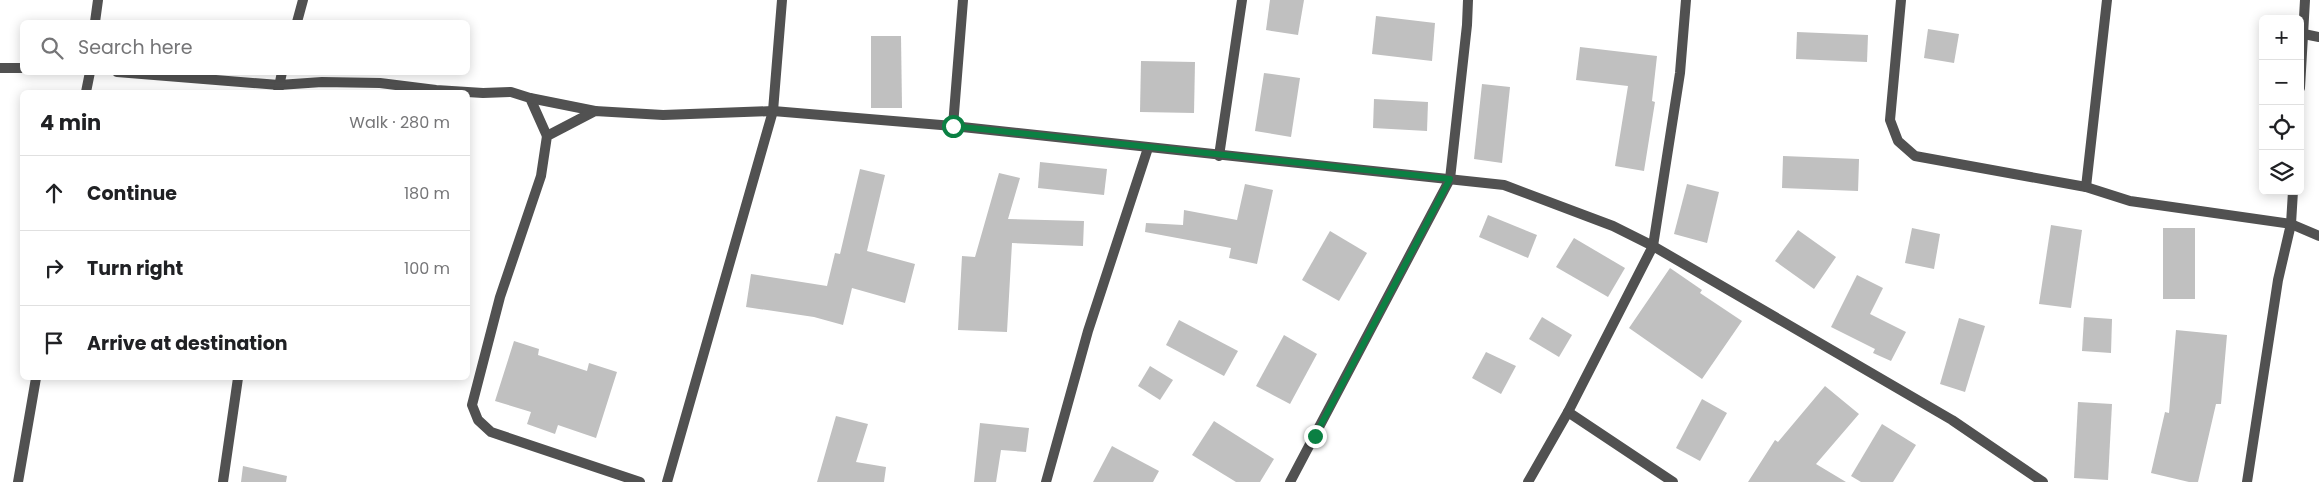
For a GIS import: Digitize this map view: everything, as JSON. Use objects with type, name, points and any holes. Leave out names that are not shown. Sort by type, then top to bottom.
[{"type":"street","points":[[95,20],[98,0]]},
{"type":"street","points":[[298,20],[303,0]]},
{"type":"street","points":[[667,482],[773,111],[782,0]]},
{"type":"street","points":[[953,126],[963,0]]},
{"type":"street","points":[[1219,156],[1242,0]]},
{"type":"street","points":[[1290,482],[1450,179],[1467,25],[1468,0]]},
{"type":"street","points":[[1528,482],[1568,412],[1653,246],[1680,73],[1686,0]]},
{"type":"street","points":[[1901,0],[1890,120],[1898,141],[1915,156],[2086,187],[2130,201],[2291,224],[2319,236]]},
{"type":"street","points":[[2086,187],[2106,0]]},
{"type":"street","points":[[2305,0],[2304,34],[2319,37]]},
{"type":"street","points":[[0,68],[20,68]]},
{"type":"street","points":[[86,90],[89,75]]},
{"type":"street","points":[[145,75],[278,89],[322,82],[380,83],[445,90]]},
{"type":"street","points":[[278,89],[281,75]]},
{"type":"street","points":[[470,91],[511,92],[595,112],[663,115],[773,111],[953,126],[1219,156],[1504,185],[1613,226],[1653,246],[1952,420],[2043,482]]},
{"type":"street","points":[[530,98],[546,136],[541,176],[500,297],[472,405],[478,420],[491,432],[640,482]]},
{"type":"street","points":[[546,136],[595,112]]},
{"type":"street","points":[[1046,482],[1088,331],[1148,148]]},
{"type":"street","points":[[2248,482],[2278,280],[2291,224],[2293,195]]},
{"type":"street","points":[[18,482],[36,380]]},
{"type":"street","points":[[223,482],[238,380]]},
{"type":"street","points":[[1568,412],[1673,482]]},
{"type":"building","points":[[1270,0],[1304,0],[1298,35],[1266,30]]},
{"type":"building","points":[[1376,16],[1435,23],[1432,61],[1372,54]]},
{"type":"building","points":[[1928,29],[1959,34],[1954,63],[1924,58]]},
{"type":"building","points":[[1797,32],[1868,35],[1867,62],[1796,59]]},
{"type":"building","points":[[871,36],[901,36],[902,108],[871,108]]},
{"type":"building","points":[[1580,47],[1657,56],[1652,101],[1655,102],[1644,171],[1615,166],[1628,86],[1576,80]]},
{"type":"building","points":[[1141,61],[1195,62],[1194,113],[1140,112]]},
{"type":"building","points":[[1264,73],[1300,78],[1291,137],[1255,131]]},
{"type":"building","points":[[1482,84],[1510,87],[1502,163],[1474,159]]},
{"type":"building","points":[[1374,99],[1428,102],[1427,131],[1373,128]]},
{"type":"building","points":[[1783,156],[1859,159],[1858,191],[1782,188]]},
{"type":"building","points":[[1040,162],[1107,169],[1104,195],[1038,188]]},
{"type":"building","points":[[860,169],[885,175],[867,251],[915,264],[905,303],[852,288],[843,325],[814,317],[746,307],[751,274],[827,286],[835,253],[840,254]]},
{"type":"building","points":[[999,173],[1020,178],[1008,219],[1084,221],[1083,246],[1012,243],[1007,332],[958,330],[962,256],[975,257]]},
{"type":"building","points":[[1245,184],[1273,190],[1257,264],[1229,258],[1231,248],[1145,232],[1146,223],[1183,225],[1184,210],[1237,220]]},
{"type":"building","points":[[1687,184],[1719,192],[1707,243],[1674,234]]},
{"type":"building","points":[[1488,215],[1537,235],[1528,258],[1479,237]]},
{"type":"building","points":[[2051,225],[2082,230],[2071,308],[2039,304]]},
{"type":"building","points":[[1912,228],[1940,234],[1934,269],[1905,263]]},
{"type":"building","points":[[2163,228],[2195,228],[2195,299],[2163,299]]},
{"type":"building","points":[[1798,230],[1836,257],[1814,289],[1775,261]]},
{"type":"building","points":[[1330,231],[1367,253],[1339,301],[1302,280]]},
{"type":"building","points":[[1574,238],[1625,268],[1608,297],[1556,267]]},
{"type":"building","points":[[1670,268],[1702,290],[1700,293],[1742,321],[1702,379],[1629,328]]},
{"type":"building","points":[[1857,275],[1883,288],[1870,314],[1906,332],[1891,361],[1873,353],[1875,349],[1831,327]]},
{"type":"building","points":[[1542,317],[1572,335],[1559,357],[1529,339]]},
{"type":"building","points":[[2084,317],[2112,319],[2111,353],[2082,351]]},
{"type":"building","points":[[1959,318],[1985,326],[1965,392],[1940,384]]},
{"type":"building","points":[[1179,320],[1238,351],[1224,376],[1166,345]]},
{"type":"building","points":[[2176,330],[2227,335],[2221,404],[2216,404],[2198,482],[2189,482],[2151,473],[2165,412],[2169,413]]},
{"type":"building","points":[[1284,335],[1317,354],[1290,404],[1256,386]]},
{"type":"building","points":[[514,341],[539,349],[538,355],[587,371],[589,363],[617,372],[596,438],[558,425],[555,434],[527,424],[531,412],[495,401]]},
{"type":"building","points":[[1486,352],[1516,366],[1501,394],[1472,378]]},
{"type":"building","points":[[1150,366],[1173,380],[1160,400],[1138,386]]},
{"type":"building","points":[[1825,386],[1859,414],[1816,464],[1846,482],[1748,482],[1775,440],[1778,442]]},
{"type":"building","points":[[1702,399],[1727,413],[1700,461],[1676,448]]},
{"type":"building","points":[[2078,402],[2112,404],[2108,480],[2074,478]]},
{"type":"building","points":[[836,416],[868,424],[856,462],[886,467],[884,482],[817,482]]},
{"type":"building","points":[[1214,421],[1274,459],[1260,482],[1236,482],[1192,455]]},
{"type":"building","points":[[980,423],[1029,428],[1026,452],[1001,450],[996,482],[974,482]]},
{"type":"building","points":[[1882,424],[1916,445],[1893,482],[1861,482],[1851,476]]},
{"type":"building","points":[[1112,446],[1159,471],[1153,482],[1093,482]]},
{"type":"building","points":[[243,466],[287,476],[286,482],[241,482]]},
{"type":"route","points":[[953,126],[1219,156],[1450,179],[1315,436]]}]
